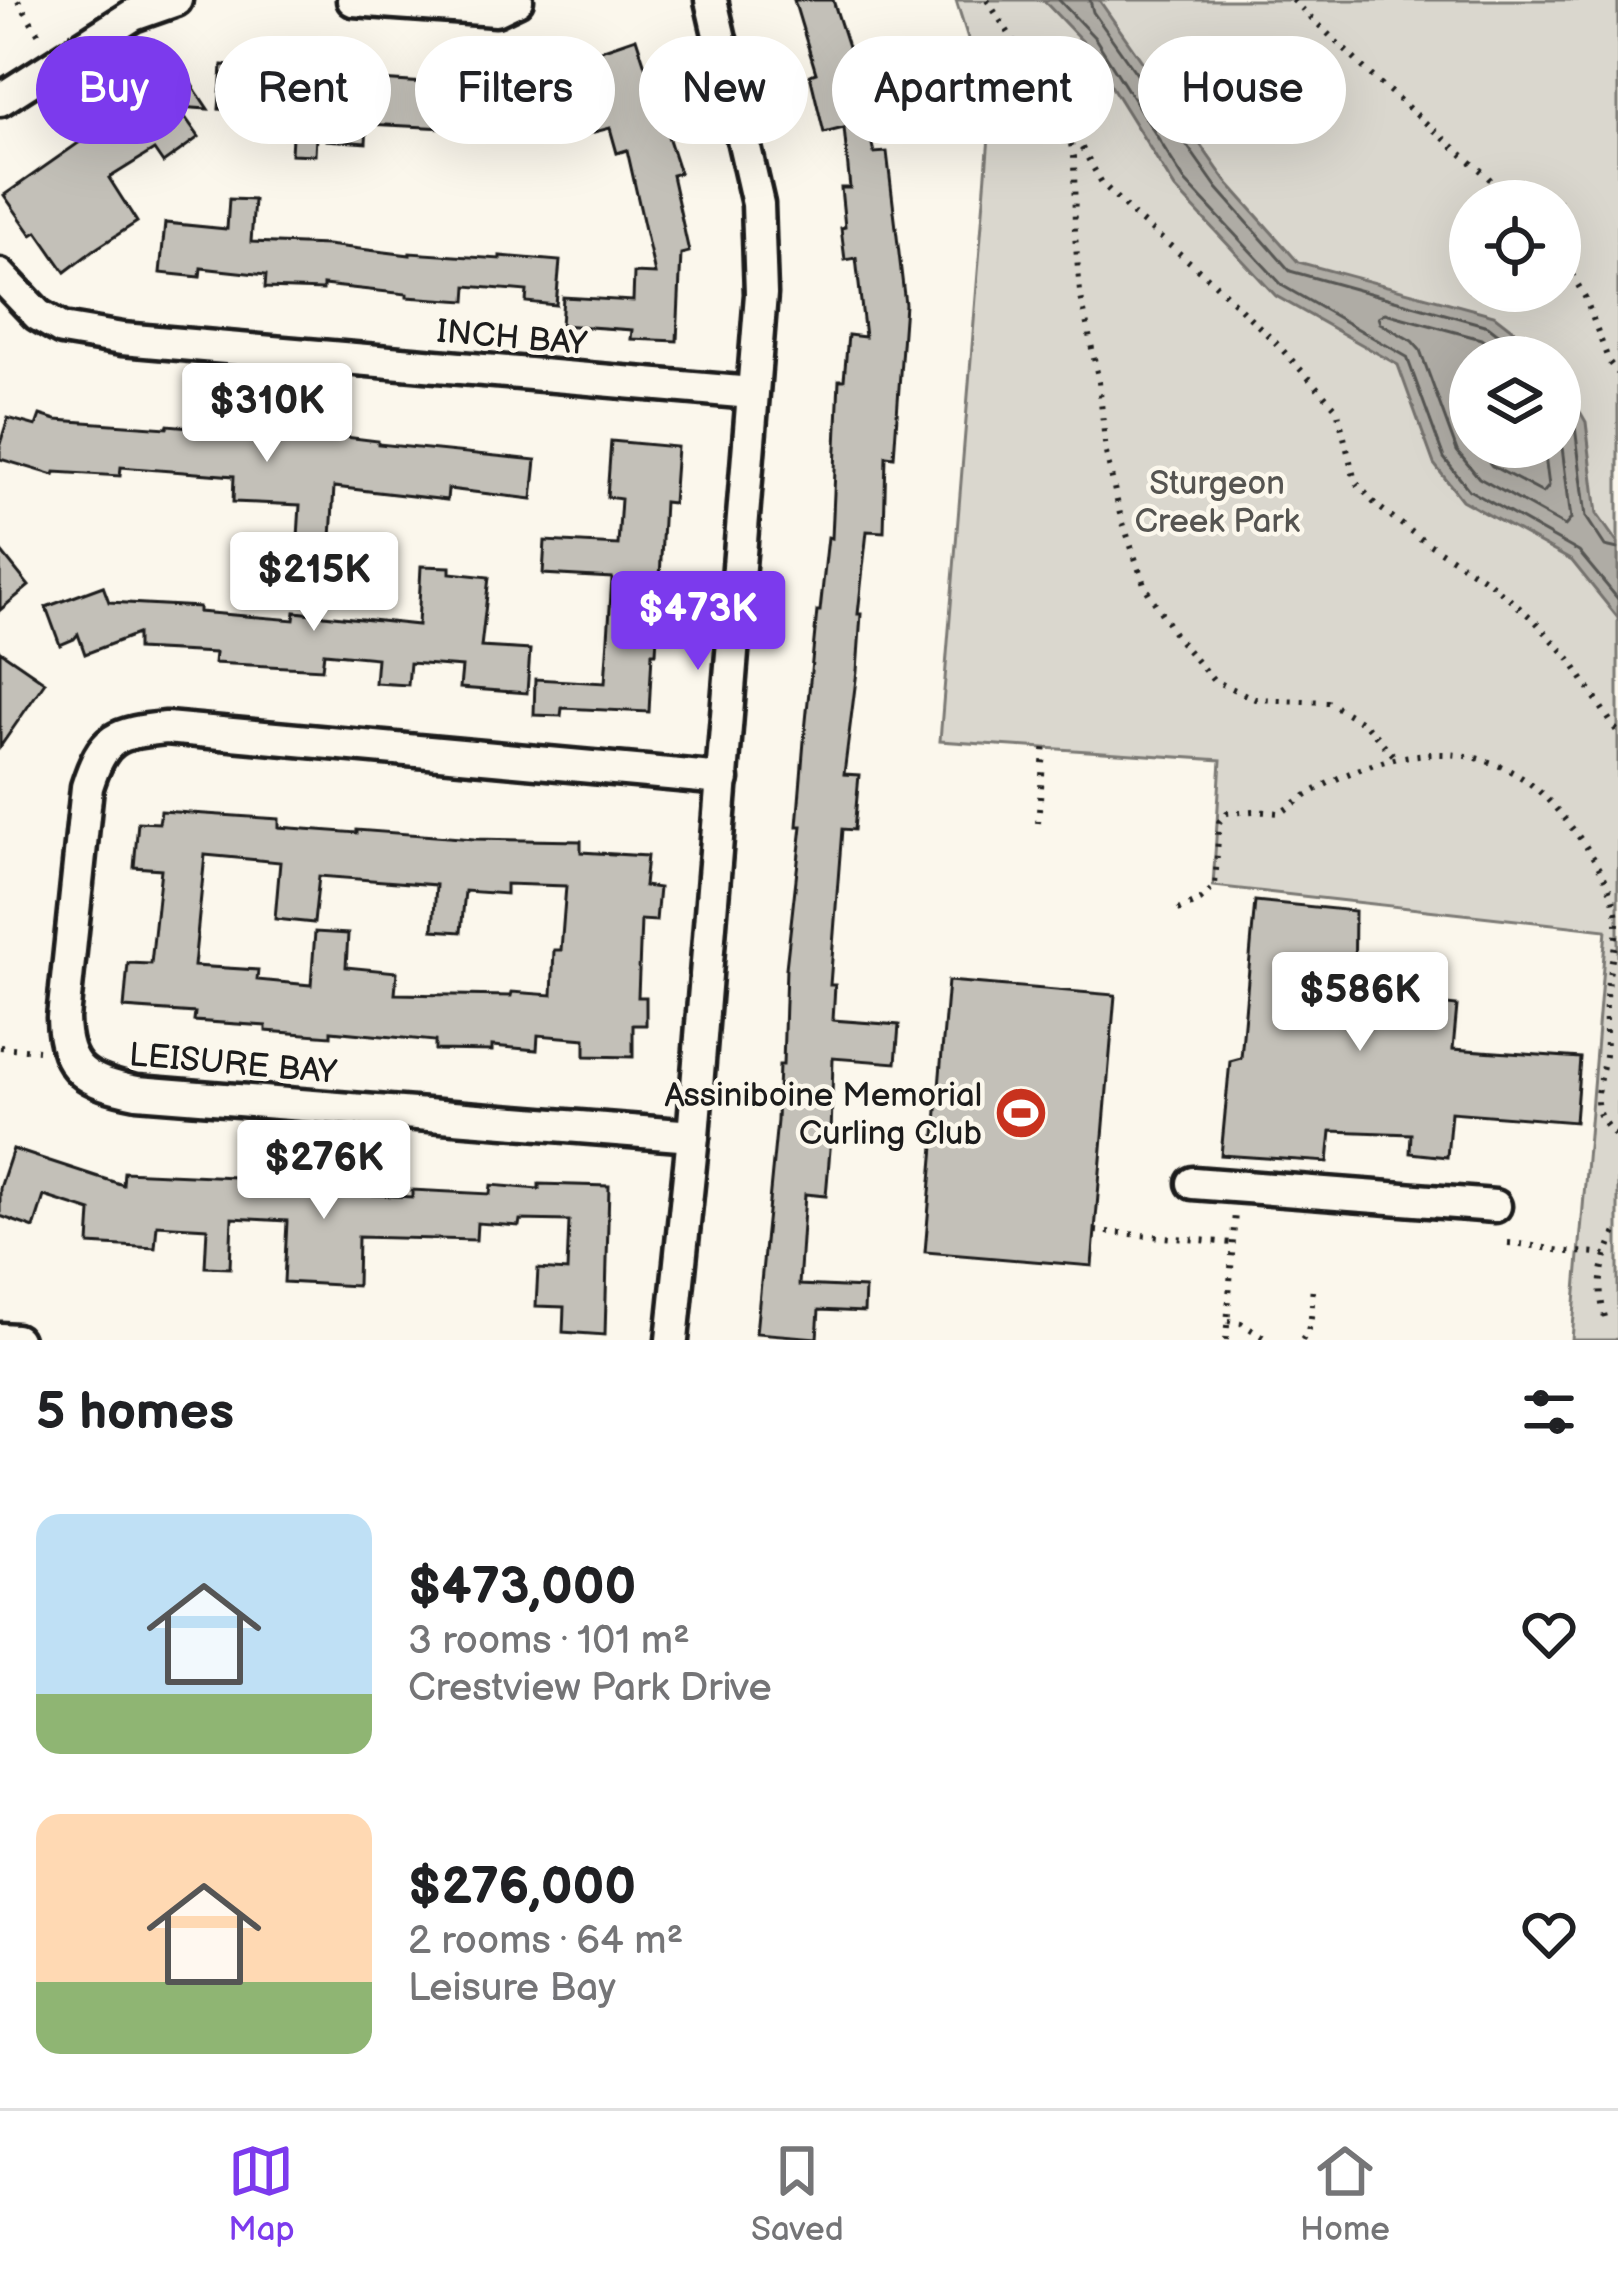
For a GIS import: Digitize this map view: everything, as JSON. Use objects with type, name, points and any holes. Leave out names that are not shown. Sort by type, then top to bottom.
[{"type":"street","points":[[101,36],[134,15],[176,0]]},
{"type":"street","points":[[353,0],[496,10],[517,0]]},
{"type":"street","points":[[672,1340],[693,1136],[761,294],[758,203],[711,0]]},
{"type":"street","points":[[0,100],[36,77]]},
{"type":"street","name":"INCH BAY","points":[[0,275],[38,315],[62,329],[122,339],[752,393]]},
{"type":"street","points":[[68,1052],[63,1018],[87,787],[95,761],[113,738],[166,728],[723,778]]},
{"type":"street","name":"LEISURE BAY","points":[[68,1052],[87,1078],[136,1091],[693,1136]]},
{"type":"street","points":[[1193,1183],[1496,1206]]},
{"type":"street","points":[[0,1339],[16,1340]]},
{"type":"path","points":[[17,0],[40,36]]},
{"type":"path","points":[[987,0],[1011,36]]},
{"type":"path","points":[[1293,0],[1491,180]]},
{"type":"path","points":[[1071,144],[1080,292],[1099,382],[1106,453],[1120,514],[1145,587],[1177,638],[1213,680],[1255,699],[1328,702],[1365,724],[1397,759]]},
{"type":"path","points":[[1079,144],[1102,183],[1132,214],[1209,278],[1337,409],[1355,481],[1376,505],[1488,581],[1535,621],[1569,658],[1618,734]]},
{"type":"path","points":[[1581,290],[1618,373]]},
{"type":"path","points":[[1038,823],[1045,740]]},
{"type":"path","points":[[1178,910],[1215,886],[1220,822],[1227,814],[1281,813],[1308,792],[1341,776],[1397,759],[1446,754],[1513,772],[1553,806],[1594,857],[1612,900],[1617,925],[1598,1111],[1618,1139]]},
{"type":"path","points":[[0,1047],[68,1052]]},
{"type":"path","points":[[1226,1340],[1235,1206]]},
{"type":"path","points":[[1605,1317],[1600,1272],[1618,1228]]},
{"type":"path","points":[[1095,1231],[1233,1243]]},
{"type":"path","points":[[1508,1243],[1606,1255]]},
{"type":"path","points":[[1302,1340],[1310,1324],[1313,1286]]},
{"type":"path","points":[[1228,1321],[1268,1340]]},
{"type":"green space","name":"Sturgeon Creek Park","points":[[956,0],[1618,0],[1618,1338],[1572,1340],[1606,930],[1213,886],[1221,760],[940,741],[988,144],[1114,144],[1114,36],[967,36]]},
{"type":"water","points":[[1043,0],[1099,0],[1138,56],[1138,129],[1114,90],[1114,36],[1077,36]]},
{"type":"water","points":[[1148,144],[1200,144],[1226,181],[1298,262],[1449,303],[1449,312],[1494,315],[1521,336],[1449,336],[1449,468],[1581,468],[1581,413],[1597,514],[1618,544],[1618,618],[1572,561],[1462,500],[1434,464],[1398,365],[1276,296],[1175,188]]},
{"type":"building","points":[[794,0],[833,0],[845,36],[832,36],[832,131],[824,133],[810,75],[816,73]]},
{"type":"building","points":[[636,38],[639,47],[639,144],[671,144],[680,173],[672,175],[689,252],[681,254],[677,341],[631,339],[632,330],[561,325],[563,297],[633,301],[634,273],[655,274],[627,150],[617,153],[614,144],[615,45]]},
{"type":"building","points":[[391,81],[415,82],[415,126],[391,125]]},
{"type":"building","points":[[191,84],[208,109],[191,108]]},
{"type":"building","points":[[77,144],[189,144],[163,163],[154,150],[109,178],[137,222],[65,272],[4,195]]},
{"type":"building","points":[[292,144],[316,144],[315,155],[291,154]]},
{"type":"building","points":[[846,144],[872,144],[874,153],[887,152],[905,304],[894,457],[886,456],[884,532],[867,531],[844,774],[859,775],[854,830],[842,829],[830,985],[835,985],[833,1020],[899,1025],[896,1063],[833,1058],[826,1196],[805,1194],[799,1285],[865,1288],[864,1312],[819,1310],[817,1338],[756,1333],[779,1065],[783,1065],[804,741],[817,611],[828,537],[832,538],[839,380],[844,380],[848,335],[865,337],[856,258],[845,260],[841,228],[845,227],[841,188],[850,188]]},
{"type":"building","points":[[229,199],[254,200],[251,242],[560,261],[556,305],[526,302],[527,291],[467,286],[466,301],[323,285],[323,290],[265,288],[266,275],[201,268],[200,277],[160,273],[165,223],[227,229]]},
{"type":"building","points":[[40,415],[167,428],[281,429],[536,460],[532,499],[448,489],[447,500],[334,487],[330,555],[297,553],[300,505],[233,502],[234,476],[121,467],[120,476],[54,475],[0,459],[8,418],[36,426]]},
{"type":"building","points":[[611,441],[677,447],[673,503],[664,502],[649,712],[562,708],[561,716],[534,715],[535,679],[605,683],[612,578],[543,574],[545,541],[618,545],[621,499],[607,497]]},
{"type":"building","points":[[0,550],[29,586],[0,610]]},
{"type":"building","points":[[421,566],[450,567],[450,573],[489,577],[481,647],[530,650],[527,693],[460,688],[462,667],[410,663],[408,685],[375,683],[377,658],[324,653],[322,669],[214,663],[215,653],[137,649],[137,634],[85,654],[78,634],[60,645],[46,607],[103,586],[109,602],[199,607],[199,612],[294,620],[295,612],[418,625]]},
{"type":"building","points":[[0,651],[45,682],[0,747]]},
{"type":"building","points":[[161,811],[279,819],[279,827],[357,833],[581,841],[581,852],[647,856],[644,886],[659,888],[656,921],[641,920],[638,997],[646,997],[646,1025],[633,1025],[633,1057],[585,1056],[585,1039],[538,1035],[537,1050],[492,1046],[492,1051],[435,1050],[435,1041],[331,1031],[331,1036],[266,1031],[266,1026],[194,1021],[195,1013],[124,1008],[128,963],[151,964],[161,869],[134,867],[138,822],[159,823]],"holes":[[[205,855],[280,862],[275,919],[314,923],[319,876],[436,885],[433,930],[461,932],[465,891],[506,894],[506,884],[566,886],[561,950],[554,950],[552,995],[395,994],[397,972],[346,967],[348,934],[315,932],[311,985],[257,980],[258,970],[194,966]]]},
{"type":"building","points":[[1255,901],[1355,911],[1354,995],[1457,1006],[1453,1049],[1580,1058],[1575,1122],[1451,1112],[1447,1157],[1410,1153],[1411,1134],[1331,1131],[1328,1162],[1221,1155],[1230,1061],[1241,1058]]},
{"type":"building","name":"Assiniboine Memorial Curling Club","points":[[948,981],[1115,995],[1092,1266],[925,1252]]},
{"type":"building","points":[[13,1149],[123,1185],[124,1172],[302,1180],[302,1191],[412,1197],[412,1190],[490,1194],[491,1185],[609,1186],[605,1335],[563,1332],[564,1307],[536,1306],[538,1269],[567,1271],[569,1221],[520,1220],[519,1226],[477,1223],[476,1240],[358,1237],[357,1286],[284,1282],[287,1221],[232,1218],[230,1268],[205,1267],[207,1228],[157,1225],[155,1248],[89,1244],[91,1211],[44,1196],[34,1228],[0,1216],[0,1188]]},
{"type":"place","name":"Assiniboine Memorial Curling Club","points":[[1021,1113]]}]
